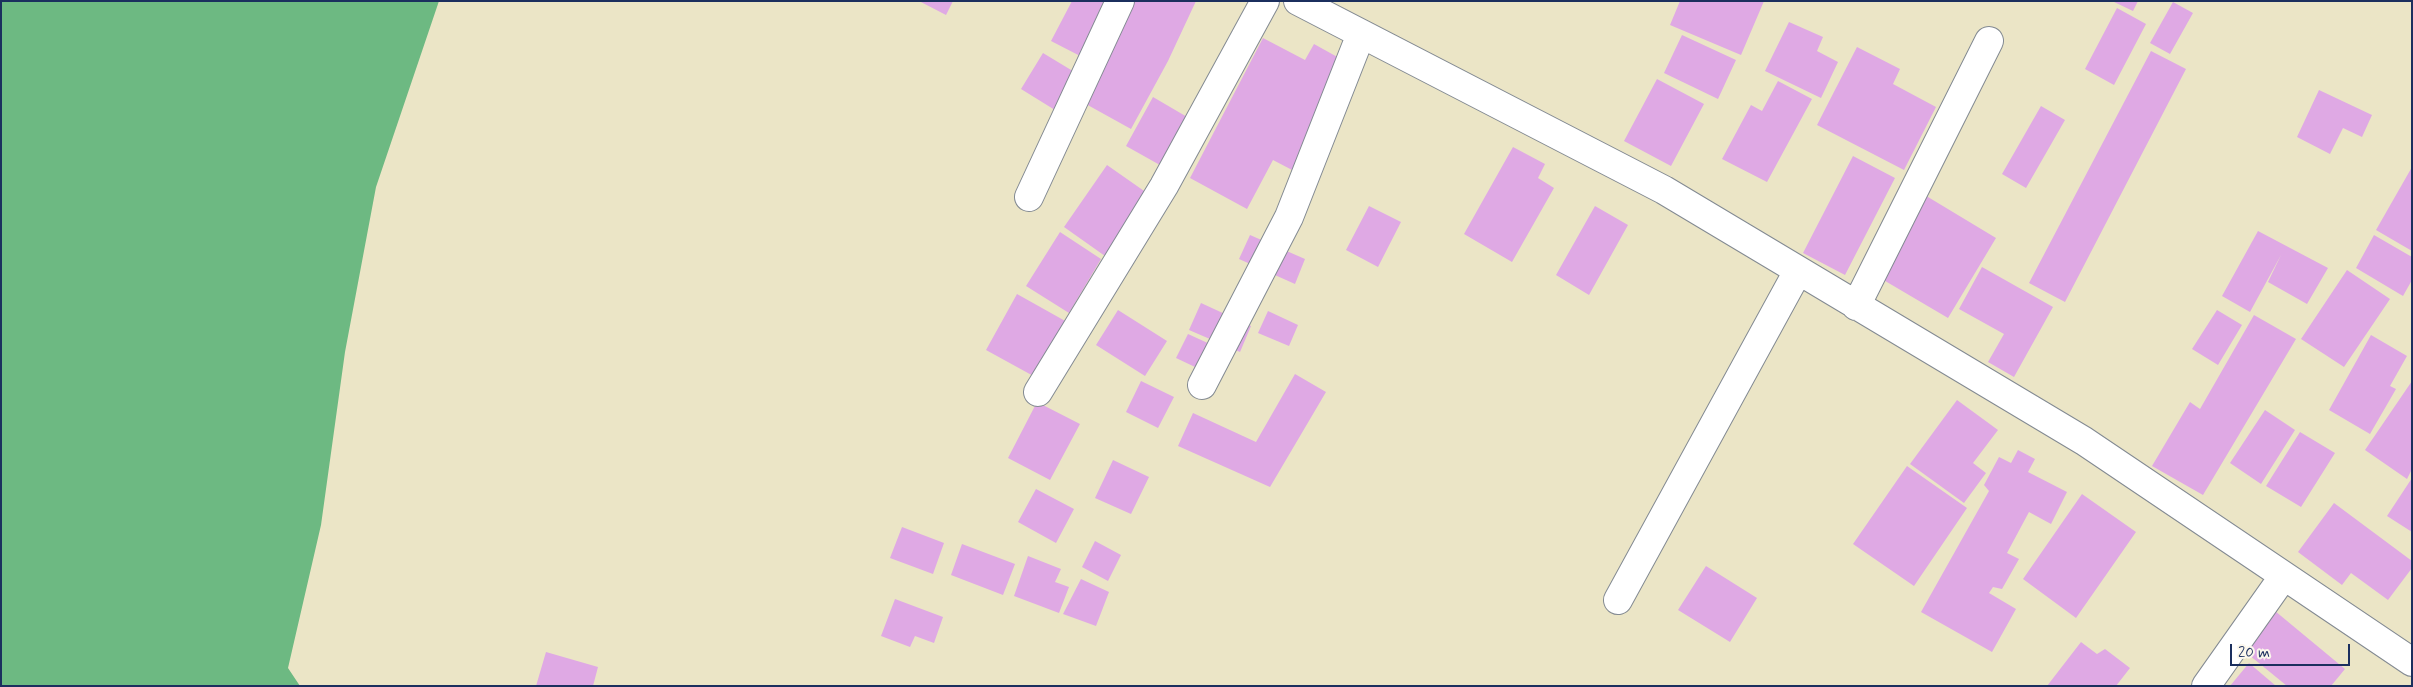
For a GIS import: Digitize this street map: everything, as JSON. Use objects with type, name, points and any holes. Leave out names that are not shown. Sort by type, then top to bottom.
[{"type":"street","points":[[1029,197],[1120,1]]},
{"type":"street","points":[[1038,392],[1164,186],[1265,1]]},
{"type":"street","points":[[1298,1],[1664,190],[2084,441],[2283,577],[2412,662]]},
{"type":"street","points":[[1202,386],[1289,217],[1361,34]]},
{"type":"street","points":[[1856,306],[1989,41]]},
{"type":"street","points":[[1618,600],[1798,271]]},
{"type":"street","points":[[2206,686],[2283,577]]},
{"type":"green space","points":[[1,1],[439,1],[376,187],[345,352],[321,525],[288,668],[300,686],[1,686]]},
{"type":"building","points":[[919,1],[953,1],[946,15]]},
{"type":"building","points":[[1072,1],[1196,1],[1168,61],[1131,129],[1075,98],[1063,115],[1021,89],[1043,53],[1086,79],[1086,59],[1051,41]]},
{"type":"building","points":[[1680,1],[1764,1],[1741,55],[1670,25]]},
{"type":"building","points":[[2112,1],[2138,1],[2133,11]]},
{"type":"building","points":[[2173,2],[2193,13],[2170,54],[2150,43]]},
{"type":"building","points":[[2117,8],[2146,24],[2114,85],[2085,69]]},
{"type":"building","points":[[1789,22],[1823,37],[1817,51],[1838,62],[1821,98],[1765,71]]},
{"type":"building","points":[[1682,35],[1736,60],[1718,99],[1664,73]]},
{"type":"building","points":[[1263,38],[1305,60],[1314,44],[1350,64],[1294,171],[1273,160],[1247,209],[1190,178]]},
{"type":"building","points":[[1857,47],[1900,69],[1893,84],[1936,107],[1904,170],[1817,125]]},
{"type":"building","points":[[2151,51],[2186,69],[2065,302],[2029,283]]},
{"type":"building","points":[[1657,79],[1704,104],[1671,166],[1624,141]]},
{"type":"building","points":[[1778,81],[1812,99],[1767,182],[1722,159],[1751,105],[1762,111]]},
{"type":"building","points":[[2319,90],[2372,115],[2362,137],[2343,128],[2330,154],[2297,137]]},
{"type":"building","points":[[1153,97],[1194,121],[1167,169],[1126,146]]},
{"type":"building","points":[[2041,106],[2065,120],[2026,188],[2002,174]]},
{"type":"building","points":[[1513,147],[1545,164],[1538,178],[1554,188],[1512,262],[1464,234]]},
{"type":"building","points":[[1853,156],[1895,178],[1845,275],[1803,253]]},
{"type":"building","points":[[1107,165],[1147,193],[1105,256],[1064,227]]},
{"type":"building","points":[[2412,167],[2412,251],[2376,230]]},
{"type":"building","points":[[1923,194],[1996,238],[1948,318],[1875,275]]},
{"type":"building","points":[[1369,206],[1401,222],[1378,267],[1346,250]]},
{"type":"building","points":[[1595,206],[1628,225],[1589,295],[1556,275]]},
{"type":"building","points":[[2258,231],[2328,268],[2307,304],[2268,282],[2281,255],[2250,312],[2222,296]]},
{"type":"building","points":[[1060,232],[1101,259],[1069,313],[1026,286]]},
{"type":"building","points":[[1250,235],[1305,259],[1295,284],[1239,259]]},
{"type":"building","points":[[2374,235],[2412,257],[2412,280],[2403,296],[2356,268]]},
{"type":"building","points":[[1982,267],[2053,307],[2014,377],[1988,362],[2004,334],[1959,309]]},
{"type":"building","points":[[2347,270],[2390,299],[2344,367],[2301,339]]},
{"type":"building","points":[[1017,294],[1067,322],[1037,378],[986,350]]},
{"type":"building","points":[[1201,303],[1251,326],[1240,352],[1189,330]]},
{"type":"building","points":[[1118,310],[1167,341],[1145,376],[1096,345]]},
{"type":"building","points":[[2217,310],[2242,325],[2218,365],[2192,349]]},
{"type":"building","points":[[1268,311],[1298,325],[1289,346],[1258,333]]},
{"type":"building","points":[[2254,315],[2296,339],[2203,495],[2152,466],[2190,402],[2200,409]]},
{"type":"building","points":[[1188,334],[1223,350],[1212,375],[1176,358]]},
{"type":"building","points":[[2371,335],[2407,356],[2390,386],[2396,389],[2370,434],[2329,410]]},
{"type":"building","points":[[1295,374],[1326,392],[1270,487],[1178,446],[1193,413],[1256,442]]},
{"type":"building","points":[[1141,381],[1174,397],[1158,428],[1126,412]]},
{"type":"building","points":[[2412,381],[2412,469],[2407,479],[2365,450]]},
{"type":"building","points":[[1957,400],[1998,430],[1973,463],[1986,473],[1964,503],[1910,464]]},
{"type":"building","points":[[1037,402],[1080,424],[1050,480],[1008,458]]},
{"type":"building","points":[[2265,410],[2295,430],[2261,484],[2230,463]]},
{"type":"building","points":[[2300,432],[2335,453],[2301,507],[2266,486]]},
{"type":"building","points":[[2018,450],[2035,459],[2028,472],[2067,492],[2051,524],[2029,512],[2007,553],[2019,559],[2002,589],[1993,587],[1989,593],[2016,609],[1992,652],[1921,612],[1989,491],[1984,485],[1999,457],[2011,463]]},
{"type":"building","points":[[1113,460],[1149,477],[1131,514],[1095,498]]},
{"type":"building","points":[[1907,466],[1967,508],[1914,586],[1853,544]]},
{"type":"building","points":[[2412,478],[2412,532],[2387,516]]},
{"type":"building","points":[[1036,489],[1074,509],[1056,543],[1018,522]]},
{"type":"building","points":[[2082,494],[2136,532],[2076,618],[2023,579]]},
{"type":"building","points":[[2334,503],[2412,561],[2412,568],[2388,600],[2351,573],[2342,585],[2298,552]]},
{"type":"building","points":[[902,527],[944,543],[933,574],[890,558]]},
{"type":"building","points":[[1095,541],[1121,555],[1108,581],[1082,567]]},
{"type":"building","points":[[962,544],[1015,564],[1003,595],[951,575]]},
{"type":"building","points":[[1028,556],[1061,569],[1055,582],[1069,587],[1059,613],[1014,596]]},
{"type":"building","points":[[1706,566],[1757,598],[1730,642],[1678,610]]},
{"type":"building","points":[[1081,579],[1109,592],[1096,626],[1063,614]]},
{"type":"building","points":[[895,599],[943,617],[934,643],[915,636],[910,647],[881,636]]},
{"type":"building","points":[[2275,611],[2345,669],[2331,686],[2287,686],[2243,650]]},
{"type":"building","points":[[2081,642],[2097,654],[2105,649],[2130,668],[2116,686],[2047,686]]},
{"type":"building","points":[[546,652],[598,667],[593,686],[536,686]]},
{"type":"building","points":[[2249,663],[2276,686],[2230,686]]}]
